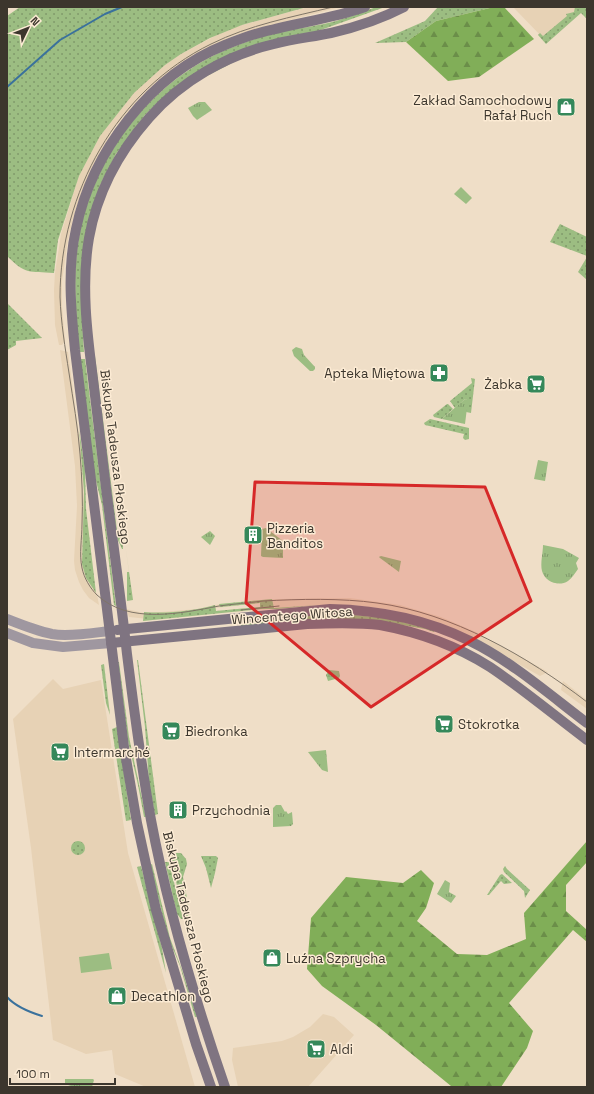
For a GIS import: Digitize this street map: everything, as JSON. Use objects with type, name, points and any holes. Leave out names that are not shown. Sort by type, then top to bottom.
[{"type":"main road","name":"Biskupa Tadeusza Płoskiego","points":[[211,1087],[196,1044],[156,910],[145,864],[124,747],[77,371],[71,308],[72,251],[86,193],[101,161],[122,127],[148,97],[174,75],[190,64],[223,46],[254,34],[334,17],[365,7]]},
{"type":"main road","name":"Biskupa Tadeusza Płoskiego","points":[[225,1087],[185,962],[160,861],[142,766],[90,359],[85,307],[86,262],[89,238],[104,187],[116,162],[150,117],[180,89],[204,72],[232,58],[253,50],[273,44],[361,25],[404,7]]},
{"type":"main road","name":"Wincentego Witosa","points":[[110,631],[330,609],[398,616],[423,622],[446,630],[478,645],[509,664],[587,723]]},
{"type":"main road","name":"Wincentego Witosa","points":[[111,643],[307,624],[337,623],[380,626],[421,636],[465,653],[490,668],[587,740]]},
{"type":"street","points":[[7,619],[33,629],[54,634],[110,631]]},
{"type":"street","points":[[7,633],[33,643],[63,647],[111,643]]},
{"type":"highlighted area","points":[[255,482],[485,487],[531,601],[371,707],[246,603]]},
{"type":"shaded area","points":[[308,7],[340,7],[249,31],[233,36],[207,48],[177,66],[152,86],[115,127],[90,172],[75,211],[68,240],[62,281],[62,306],[65,341],[62,345],[59,345],[55,325],[54,290],[61,234],[79,176],[100,136],[134,93],[165,65],[181,54],[228,29]]},
{"type":"shaded area","points":[[513,7],[582,7],[545,40]]},
{"type":"shaded area","points":[[60,350],[68,352],[81,451],[84,500],[82,564],[86,578],[97,594],[99,605],[89,598],[83,590],[75,570],[74,561],[77,506],[75,466]]},
{"type":"shaded area","points":[[350,598],[400,605],[441,617],[476,632],[548,672],[540,676],[506,657],[423,618],[386,609],[351,605],[319,605],[149,619],[129,617],[126,609],[144,613],[161,612],[198,609],[215,605],[260,600]],"holes":[[[260,603],[260,607],[216,611],[216,608]]]},
{"type":"shaded area","points":[[53,679],[63,689],[101,680],[128,853],[195,1087],[146,1087],[115,1074],[112,1050],[86,1054],[53,1040],[31,848],[13,719]]},
{"type":"shaded area","points":[[563,681],[587,700],[587,709],[561,690]]},
{"type":"shaded area","points":[[323,1014],[334,1017],[354,1035],[308,1087],[238,1087],[232,1060],[233,1048],[282,1041],[293,1037],[310,1027]]},
{"type":"green space","points":[[20,7],[307,7],[242,25],[210,38],[181,54],[165,65],[134,93],[100,136],[79,176],[58,240],[54,273],[28,271],[13,262],[7,256],[7,16]]},
{"type":"green space","points":[[376,7],[385,7],[318,31],[280,38],[159,101],[145,115],[116,154],[100,185],[82,319],[84,352],[79,352],[75,277],[80,232],[88,203],[99,174],[114,148],[132,122],[152,100],[175,80],[201,63],[228,49],[267,35],[336,21]]},
{"type":"green space","points":[[438,7],[494,7],[436,21],[406,42],[375,43],[425,21]]},
{"type":"green space","points":[[494,7],[504,7],[534,39],[479,77],[448,81],[406,42],[436,21]]},
{"type":"green space","points":[[575,7],[587,8],[587,19],[581,13],[546,44],[538,35],[540,33],[543,36],[567,16],[566,14],[574,12]]},
{"type":"green space","points":[[199,102],[205,102],[212,110],[197,120],[188,108]]},
{"type":"green space","points":[[461,187],[472,198],[466,204],[454,194]]},
{"type":"green space","points":[[560,224],[587,237],[587,256],[550,242]]},
{"type":"green space","points":[[587,257],[587,280],[578,272]]},
{"type":"green space","points":[[7,303],[42,338],[16,341],[16,345],[7,350]]},
{"type":"green space","points":[[296,347],[302,349],[304,355],[315,367],[313,371],[310,371],[294,356],[292,350]]},
{"type":"green space","points":[[94,356],[117,530],[122,537],[123,549],[117,538]]},
{"type":"green space","points":[[79,359],[85,359],[116,606],[114,605],[102,505],[94,473]]},
{"type":"green space","points":[[471,378],[475,379],[471,413],[466,412],[467,400],[465,399],[455,408],[450,401],[472,383]]},
{"type":"green space","points":[[465,399],[468,400],[465,424],[442,419]]},
{"type":"green space","points":[[447,404],[453,409],[442,419],[434,417],[433,415]]},
{"type":"green space","points":[[430,419],[469,428],[469,439],[465,440],[463,438],[464,434],[425,425],[424,423]]},
{"type":"green space","points":[[79,429],[85,469],[86,509],[96,593],[86,578],[82,564],[84,492]]},
{"type":"green space","points":[[538,460],[548,462],[545,481],[534,479]]},
{"type":"green space","points":[[266,528],[283,541],[283,558],[261,556],[262,529]]},
{"type":"green space","points":[[210,531],[215,536],[210,545],[201,537]]},
{"type":"green space","points":[[125,543],[133,600],[127,601],[127,572],[129,572]]},
{"type":"green space","points":[[543,545],[563,549],[579,558],[576,563],[578,569],[568,581],[561,584],[549,581],[546,578],[542,571],[541,565]]},
{"type":"green space","points":[[381,556],[401,561],[399,572],[379,557]]},
{"type":"green space","points":[[272,599],[274,608],[319,605],[261,609],[143,621],[144,612],[180,612],[215,605],[216,611],[260,607],[260,603],[220,607],[219,604]]},
{"type":"green space","points":[[333,613],[386,618],[435,630],[434,632],[385,622],[241,627],[241,625],[270,619]]},
{"type":"green space","points":[[137,660],[158,814],[155,815],[149,782],[145,727]]},
{"type":"green space","points":[[118,662],[129,737],[146,817],[144,817],[128,741]]},
{"type":"green space","points":[[104,664],[110,715],[106,703],[101,665]]},
{"type":"green space","points":[[329,670],[339,671],[339,678],[328,681],[326,675]]},
{"type":"green space","points":[[117,727],[131,820],[126,821],[112,729]]},
{"type":"green space","points":[[326,750],[328,772],[322,770],[308,752]]},
{"type":"green space","points":[[276,805],[281,805],[288,814],[292,812],[293,824],[291,826],[273,827],[273,808]]},
{"type":"green space","points":[[78,841],[83,843],[85,848],[83,853],[78,855],[73,853],[71,848],[73,843]]},
{"type":"green space","points":[[587,841],[587,862],[566,885],[566,911],[587,930],[587,942],[573,930],[509,1003],[533,1031],[527,1048],[501,1087],[451,1086],[376,1025],[322,986],[307,969],[311,918],[346,877],[403,883],[421,870],[434,883],[426,908],[417,921],[457,954],[487,955],[526,939],[524,913]]},
{"type":"green space","points":[[181,853],[186,859],[187,864],[183,877],[190,914],[186,917],[184,916],[172,864],[172,855]]},
{"type":"green space","points":[[201,856],[216,856],[218,858],[211,888],[206,868]]},
{"type":"green space","points":[[165,862],[169,862],[183,919],[181,919],[177,914]]},
{"type":"green space","points":[[152,864],[170,938],[182,970],[197,1017],[195,1017],[180,966],[168,937],[150,865]]},
{"type":"green space","points":[[141,866],[162,948],[166,973],[137,867]]},
{"type":"green space","points":[[505,866],[530,890],[525,898],[524,891],[504,872],[503,869]]},
{"type":"green space","points":[[502,874],[512,883],[504,884],[501,881],[489,895],[487,895],[500,875]]},
{"type":"green space","points":[[445,880],[450,883],[449,892],[456,896],[451,903],[437,894]]},
{"type":"green space","points":[[109,953],[112,969],[81,973],[79,957]]},
{"type":"green space","points":[[65,1079],[94,1080],[92,1087],[74,1087],[65,1084]]},
{"type":"waterway","points":[[7,87],[60,40],[105,14],[122,7]]},
{"type":"waterway","points":[[7,997],[14,1004],[23,1009],[42,1016]]},
{"type":"tram line","points":[[333,7],[271,22],[225,37],[178,64],[148,88],[122,117],[100,149],[83,183],[70,220],[63,258],[60,297],[63,335],[77,424],[80,454],[82,480],[81,557],[84,575],[97,595],[110,604],[124,610],[140,614],[173,614],[219,606],[263,601],[306,599],[364,601],[405,608],[433,616],[488,639],[514,653],[564,685],[587,702]]},
{"type":"tram line","points":[[241,610],[279,606]]},
{"type":"place","name":"Zakład Samochodowy Rafał Ruch","points":[[566,107]]},
{"type":"place","name":"Apteka Miętowa","points":[[439,373]]},
{"type":"place","name":"Żabka","points":[[536,384]]},
{"type":"place","name":"Pizzeria Banditos","points":[[253,535]]},
{"type":"place","name":"Stokrotka","points":[[444,724]]},
{"type":"place","name":"Biedronka","points":[[171,731]]},
{"type":"place","name":"Intermarché","points":[[60,752]]},
{"type":"place","name":"Przychodnia","points":[[178,810]]},
{"type":"place","name":"Luźna Szprycha","points":[[272,958]]},
{"type":"place","name":"Decathlon","points":[[117,996]]},
{"type":"place","name":"Aldi","points":[[316,1049]]}]
